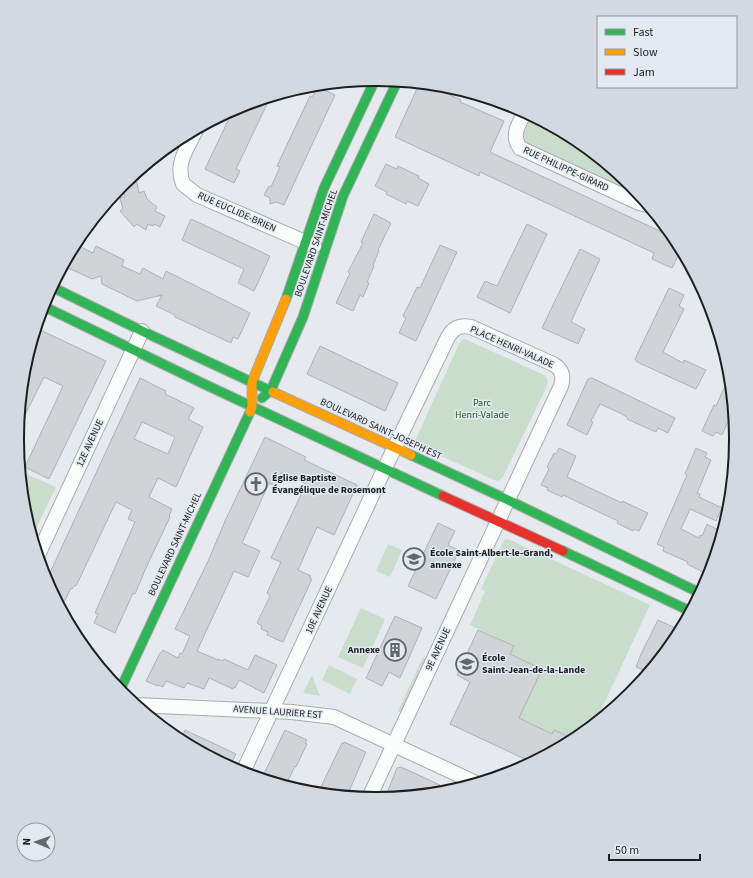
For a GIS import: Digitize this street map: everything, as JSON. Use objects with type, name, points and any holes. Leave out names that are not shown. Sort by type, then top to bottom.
[{"type":"main road","name":"BOULEVARD SAINT-MICHEL","points":[[252,407],[252,382],[287,298],[324,188],[371,86]]},
{"type":"main road","name":"BOULEVARD SAINT-MICHEL","points":[[123,684],[252,407],[271,390],[303,317],[343,196],[395,87]]},
{"type":"main road","name":"BOULEVARD SAINT-JOSEPH EST","points":[[57,290],[142,331],[508,500],[695,591]]},
{"type":"main road","points":[[49,309],[133,351],[498,520],[685,609]]},
{"type":"street","name":"RUE PHILIPPE-GIRARD","points":[[522,118],[515,136],[516,143],[520,148],[638,203]]},
{"type":"street","name":"RUE EUCLIDE-BRIEN","points":[[192,139],[182,160],[180,169],[180,177],[183,184],[197,195],[324,250]]},
{"type":"street","name":"PLACE HENRI-VALADE","points":[[396,448],[448,336],[457,327],[471,327],[553,364],[562,374],[561,386],[508,500]]},
{"type":"street","name":"12E AVENUE","points":[[42,547],[142,331]]},
{"type":"street","name":"10E AVENUE","points":[[246,766],[396,448]]},
{"type":"street","name":"9E AVENUE","points":[[371,792],[508,500]]},
{"type":"street","name":"AVENUE LAURIER EST","points":[[146,705],[292,712],[334,717],[468,779]]},
{"type":"green space","points":[[529,121],[532,123],[572,146],[591,159],[625,189],[537,151],[529,146],[526,143],[524,135]]},
{"type":"green space","name":"Parc Henri-Valade","points":[[465,339],[544,375],[548,383],[503,477],[498,481],[419,446],[415,441],[459,344]]},
{"type":"green space","points":[[26,474],[56,487],[36,529]]},
{"type":"green space","points":[[508,539],[650,605],[601,711],[567,735],[555,730],[552,734],[504,711],[524,705],[542,669],[519,658],[508,659],[514,646],[470,625],[485,591],[481,589],[504,540]]},
{"type":"green space","points":[[388,544],[402,550],[390,577],[376,571]]},
{"type":"green space","points":[[361,608],[385,619],[363,668],[338,657]]},
{"type":"green space","points":[[423,657],[431,661],[406,715],[398,711]]},
{"type":"green space","points":[[329,665],[357,679],[350,694],[322,680]]},
{"type":"green space","points":[[312,675],[320,696],[303,693]]},
{"type":"building","points":[[417,89],[446,93],[461,100],[460,102],[504,121],[490,152],[662,232],[678,256],[672,268],[652,259],[654,253],[480,172],[479,176],[395,137]]},
{"type":"building","points":[[326,91],[335,95],[284,205],[276,202],[270,204],[270,198],[264,195],[269,186],[271,187],[280,167],[277,166],[310,96],[312,97],[315,92]]},
{"type":"building","points":[[267,104],[236,169],[240,171],[234,183],[205,169],[229,119]]},
{"type":"building","points":[[386,164],[397,169],[398,166],[419,176],[418,178],[429,184],[418,206],[407,201],[406,204],[386,194],[387,192],[375,186]]},
{"type":"building","points":[[137,182],[139,193],[144,191],[147,199],[157,207],[155,211],[165,216],[160,227],[154,224],[153,226],[148,224],[146,230],[137,224],[134,227],[120,211],[123,209],[120,198],[125,197],[124,193]]},
{"type":"building","points":[[374,214],[391,223],[378,250],[379,251],[373,265],[374,266],[367,282],[369,283],[363,297],[360,295],[353,311],[336,303],[350,273],[348,272],[363,243],[361,242]]},
{"type":"building","points":[[191,219],[270,256],[254,291],[238,283],[244,269],[182,240]]},
{"type":"building","points":[[527,224],[547,234],[510,313],[477,297],[485,281],[497,286]]},
{"type":"building","points":[[440,245],[457,252],[416,341],[399,333],[406,318],[403,316],[417,287],[420,288]]},
{"type":"building","points":[[96,246],[124,260],[122,266],[140,274],[143,268],[163,279],[166,271],[250,313],[238,339],[233,337],[231,343],[175,317],[175,315],[156,306],[162,295],[137,301],[102,284],[101,276],[92,279],[68,268],[81,247],[93,253]]},
{"type":"building","points":[[580,249],[600,259],[571,322],[585,329],[578,344],[542,328]]},
{"type":"building","points":[[669,288],[684,295],[679,306],[684,309],[663,352],[683,363],[684,360],[706,370],[696,389],[637,362],[635,359]]},
{"type":"building","points":[[42,331],[106,361],[49,479],[25,466],[63,386],[44,377],[25,415],[31,370]]},
{"type":"building","points":[[320,346],[398,383],[385,411],[307,374]]},
{"type":"building","points":[[140,378],[166,391],[165,394],[194,408],[188,419],[203,427],[176,487],[158,478],[149,497],[172,509],[169,516],[170,517],[135,594],[133,593],[115,633],[94,623],[98,614],[95,613],[135,522],[128,519],[132,510],[116,502],[76,586],[75,585],[72,589],[71,588],[64,602],[50,572]],"holes":[[[142,422],[175,437],[168,454],[134,439]]]},
{"type":"building","points":[[592,378],[675,418],[668,433],[658,428],[656,432],[627,419],[628,418],[622,414],[600,404],[591,421],[593,422],[587,435],[567,425],[588,379]]},
{"type":"building","points":[[725,386],[728,421],[722,435],[716,432],[713,436],[702,431],[714,405],[716,406]]},
{"type":"building","points":[[265,437],[306,457],[304,460],[357,485],[334,535],[317,527],[298,570],[311,576],[309,577],[312,579],[283,642],[267,635],[268,632],[261,629],[262,626],[257,623],[270,596],[267,593],[281,562],[271,558],[306,484],[282,472],[275,486],[269,483],[242,543],[260,551],[248,577],[234,571],[197,651],[218,660],[223,661],[224,659],[248,670],[255,655],[277,665],[264,693],[239,680],[233,689],[209,678],[204,689],[187,683],[184,688],[166,681],[163,687],[146,681],[163,650],[178,658],[180,653],[182,654],[190,636],[175,629]]},
{"type":"building","points":[[559,448],[576,456],[567,477],[622,503],[622,501],[648,513],[639,531],[634,529],[633,531],[617,523],[618,521],[563,495],[562,497],[547,490],[548,488],[541,485],[549,469],[547,467],[554,453],[556,454]]},
{"type":"building","points":[[696,448],[707,453],[705,457],[711,460],[697,493],[700,494],[699,497],[722,508],[716,521],[690,509],[681,529],[699,538],[700,535],[702,536],[707,524],[717,529],[703,572],[687,564],[688,562],[663,551],[664,547],[657,544],[687,475],[685,474]]},
{"type":"building","points":[[438,523],[455,531],[448,545],[459,551],[436,599],[408,586]]},
{"type":"building","name":"Annexe","points":[[395,616],[422,628],[400,678],[389,672],[382,686],[366,678]]},
{"type":"building","points":[[658,620],[674,628],[643,670],[636,667]]},
{"type":"building","points":[[478,630],[514,646],[510,654],[542,669],[519,718],[552,734],[554,730],[566,736],[524,759],[450,724],[470,682],[457,675]]},
{"type":"building","points":[[185,730],[236,754],[233,761],[184,734]]},
{"type":"building","points":[[285,730],[307,740],[305,743],[307,744],[288,780],[264,773]]},
{"type":"building","points":[[344,742],[366,752],[349,791],[321,787],[342,743],[343,744]]},
{"type":"building","points":[[401,767],[440,785],[388,792],[397,768]]},
{"type":"traffic: fast","points":[[286,299],[324,188],[372,86]]},
{"type":"traffic: fast","points":[[262,398],[271,390],[303,317],[343,196],[395,87]]},
{"type":"traffic: fast","points":[[57,290],[273,392]]},
{"type":"traffic: fast","points":[[49,309],[204,384],[443,496]]},
{"type":"traffic: fast","points":[[123,684],[250,412]]},
{"type":"traffic: fast","points":[[411,455],[695,591]]},
{"type":"traffic: fast","points":[[563,551],[685,609]]},
{"type":"traffic: slow","points":[[250,412],[252,407],[252,382],[286,299]]},
{"type":"traffic: slow","points":[[273,392],[411,455]]},
{"type":"traffic: jam","points":[[443,496],[563,551]]},
{"type":"place","name":"Église Baptiste Évangélique de Rosemont","points":[[256,484]]},
{"type":"place","name":"École Saint-Albert-le-Grand, annexe","points":[[414,559]]},
{"type":"place","name":"Annexe","points":[[395,650]]},
{"type":"place","name":"École Saint-Jean-de-la-Lande","points":[[467,664]]}]
